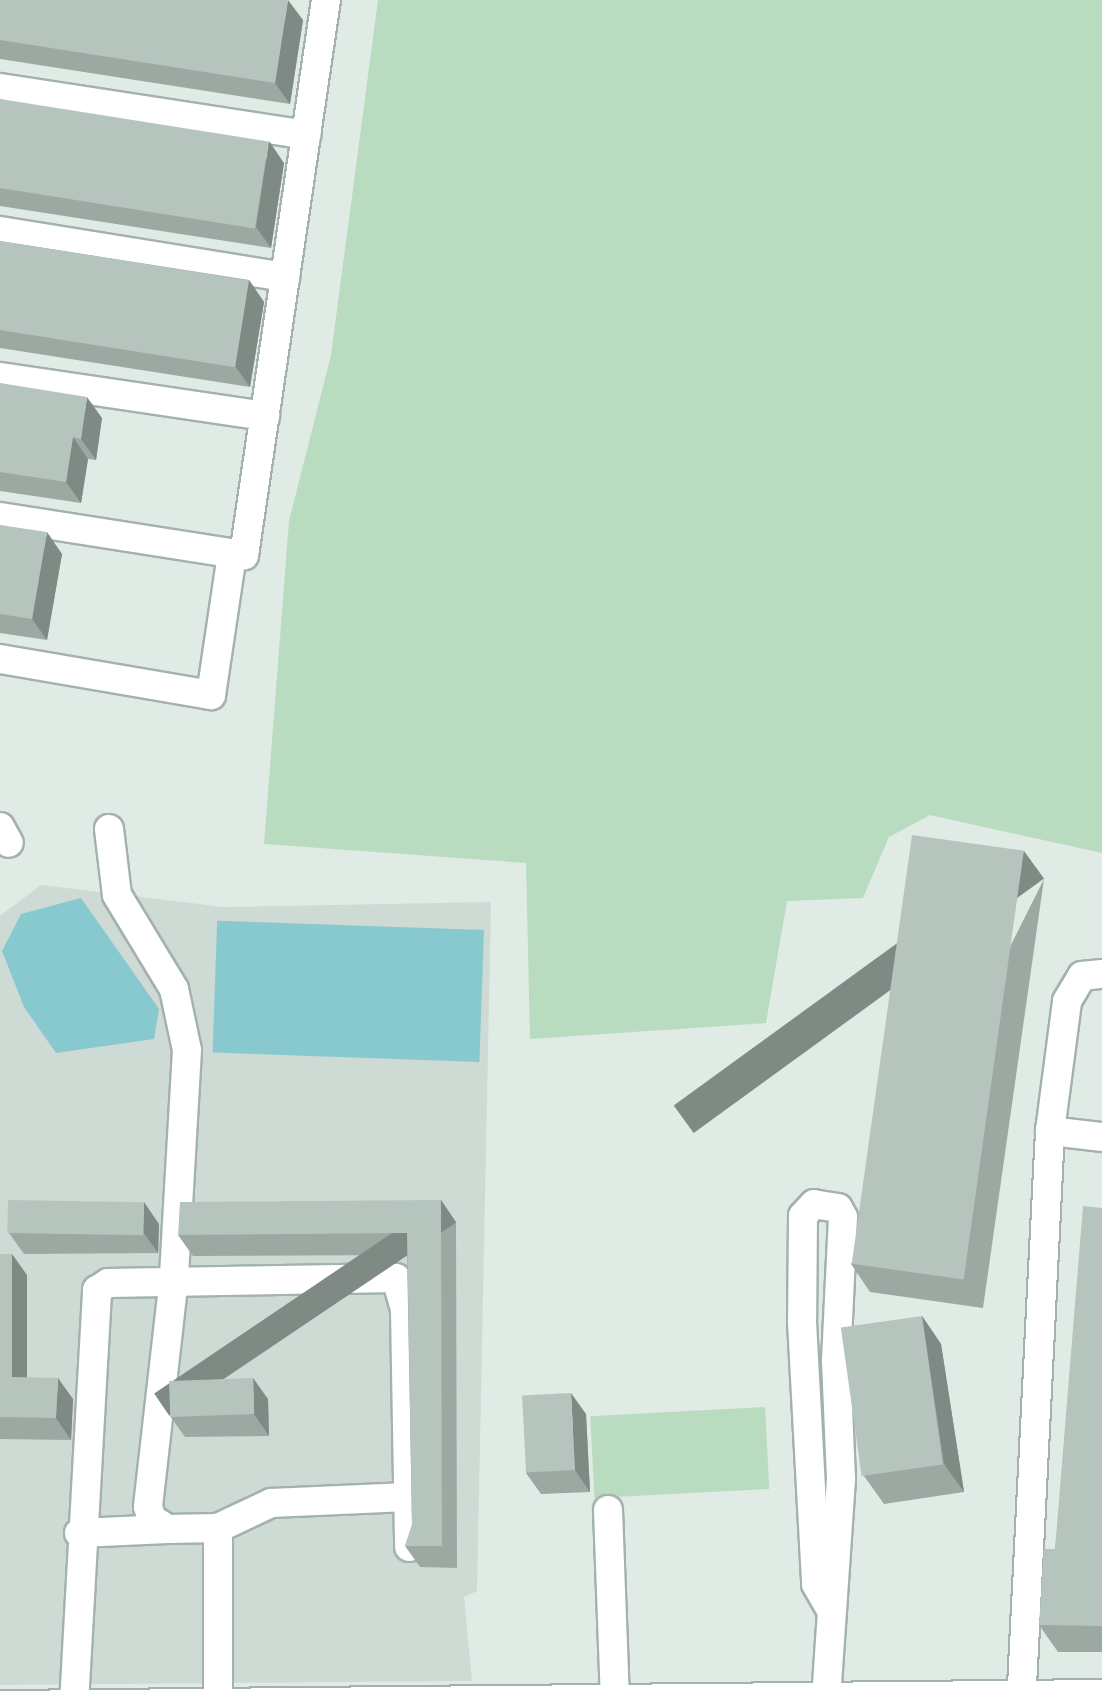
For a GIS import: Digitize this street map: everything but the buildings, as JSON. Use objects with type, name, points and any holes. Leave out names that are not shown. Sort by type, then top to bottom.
[{"type":"street","points":[[0,517],[244,556],[326,0]]},
{"type":"street","points":[[0,88],[306,136]]},
{"type":"street","points":[[0,231],[286,277]]},
{"type":"street","points":[[0,376],[265,416]]},
{"type":"street","points":[[0,659],[211,696],[232,554]]},
{"type":"street","points":[[110,829],[117,895],[174,989],[187,1050],[174,1278],[148,1508],[168,1529]]},
{"type":"street","points":[[1020,1700],[1050,1132],[1068,1000],[1082,976],[1102,974]]},
{"type":"street","points":[[1050,1132],[1102,1137]]},
{"type":"street","points":[[826,1700],[841,1479],[836,1360],[843,1217],[838,1208],[814,1204],[803,1216],[802,1322],[816,1584],[831,1610]]},
{"type":"street","points":[[74,1704],[79,1533],[96,1290],[108,1283],[174,1278],[396,1278],[404,1290],[410,1547]]},
{"type":"street","points":[[79,1533],[218,1528],[271,1503],[408,1497]]},
{"type":"street","points":[[608,1510],[616,1702]]},
{"type":"street","points":[[218,1528],[218,1705]]},
{"type":"street","points":[[0,1705],[1020,1700],[1102,1694]]},
{"type":"shaded area","points":[[41,885],[224,907],[491,902],[477,1591],[464,1597],[472,1681],[0,1685],[0,916]]},
{"type":"green space","points":[[378,0],[1102,0],[1102,853],[930,815],[889,837],[863,898],[787,901],[766,1023],[530,1039],[526,863],[264,844],[289,521],[331,355]]},
{"type":"green space","points":[[765,1407],[769,1489],[595,1498],[590,1416]]},
{"type":"water","points":[[81,898],[159,1009],[154,1039],[56,1053],[24,1007],[2,951],[21,914]]},
{"type":"water","points":[[217,921],[484,930],[479,1062],[213,1053]]}]
